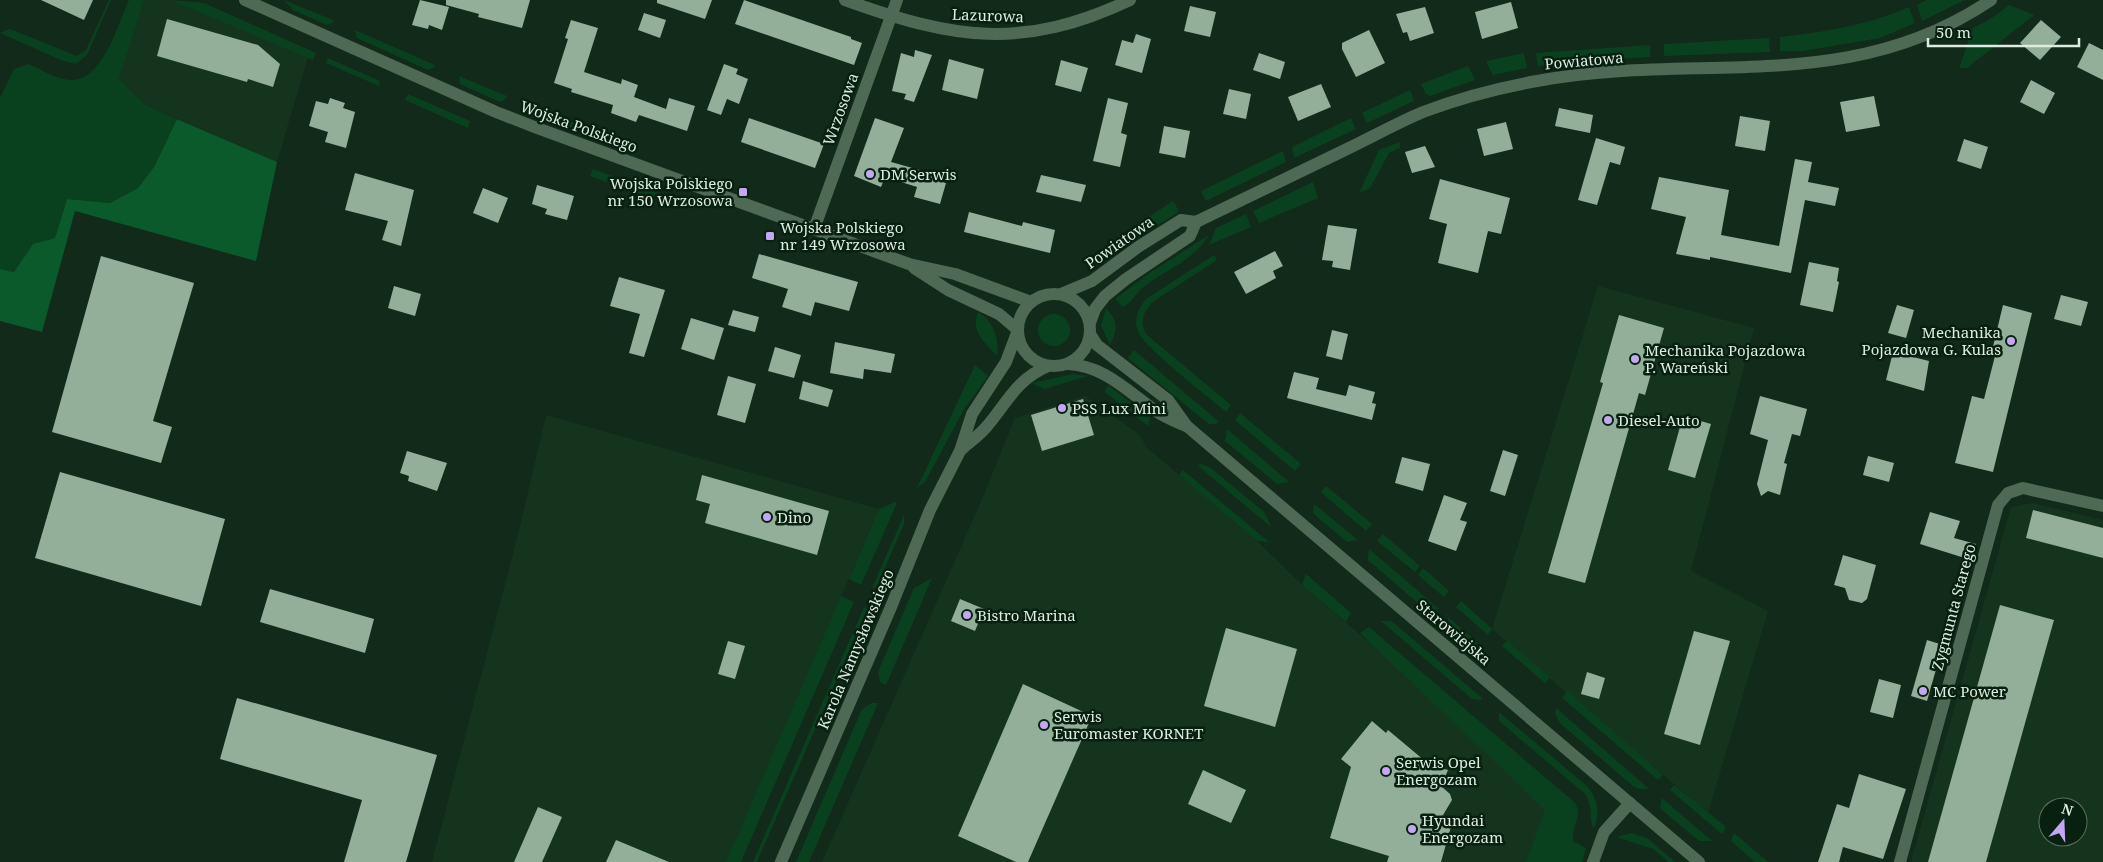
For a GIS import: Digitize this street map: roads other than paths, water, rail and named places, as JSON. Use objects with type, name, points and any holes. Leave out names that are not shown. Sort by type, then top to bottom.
[{"type":"street","name":"Wojska Polskiego","points":[[245,0],[259,3],[496,112],[909,264],[955,274],[1031,302]]},
{"type":"street","name":"Lazurowa","points":[[845,0],[891,17],[937,29],[979,35],[1038,32],[1066,25],[1130,0]]},
{"type":"street","name":"Wrzosowa","points":[[814,229],[897,0]]},
{"type":"street","name":"Powiatowa","points":[[1061,294],[1092,281],[1138,247],[1182,220],[1196,222],[1422,113],[1477,94],[1578,75],[1783,66],[1844,59],[1886,50],[1917,40],[1991,0]]},
{"type":"street","name":"Powiatowa","points":[[1090,328],[1095,309],[1105,296],[1126,279],[1190,236],[1196,222]]},
{"type":"street","name":"Wojska Polskiego","points":[[909,264],[948,290],[999,314],[1018,330]]},
{"type":"street","points":[[1050,294],[1061,294],[1080,304],[1090,328],[1083,352],[1068,364],[1048,366],[1030,358],[1024,351],[1018,330],[1021,315],[1031,302],[1050,294]]},
{"type":"street","name":"Starowiejska","points":[[1090,328],[1098,345],[1168,400],[1188,428]]},
{"type":"street","name":"Karola Namysłowskiego","points":[[781,862],[891,607],[930,510],[960,451],[972,414],[1006,362],[1018,330]]},
{"type":"street","name":"Starowiejska","points":[[1068,364],[1091,367],[1104,373],[1158,412],[1188,428],[1699,862]]},
{"type":"street","name":"Karola Namysłowskiego","points":[[960,451],[988,426],[1023,380],[1048,366]]},
{"type":"street","name":"Zygmunta Starego","points":[[1900,862],[1998,505],[2008,493],[2023,488],[2103,506]]},
{"type":"street","points":[[1593,862],[1604,832],[1630,803]]},
{"type":"place","name":"DM Serwis","points":[[870,174]]},
{"type":"place","name":"Wojska Polskiego nr 150 Wrzosowa","points":[[743,192]]},
{"type":"place","name":"Wojska Polskiego nr 149 Wrzosowa","points":[[770,236]]},
{"type":"place","name":"Mechanika Pojazdowa G. Kulas","points":[[2011,341]]},
{"type":"place","name":"Mechanika Pojazdowa P. Wareński","points":[[1635,359]]},
{"type":"place","name":"PSS Lux Mini","points":[[1062,408]]},
{"type":"place","name":"Diesel-Auto","points":[[1608,420]]},
{"type":"place","name":"Dino","points":[[767,517]]},
{"type":"place","name":"Bistro Marina","points":[[967,615]]},
{"type":"place","name":"MC Power","points":[[1923,691]]},
{"type":"place","name":"Serwis Euromaster KORNET","points":[[1044,725]]},
{"type":"place","name":"Serwis Opel Energozam","points":[[1386,771]]},
{"type":"place","name":"Hyundai Energozam","points":[[1412,829]]}]
